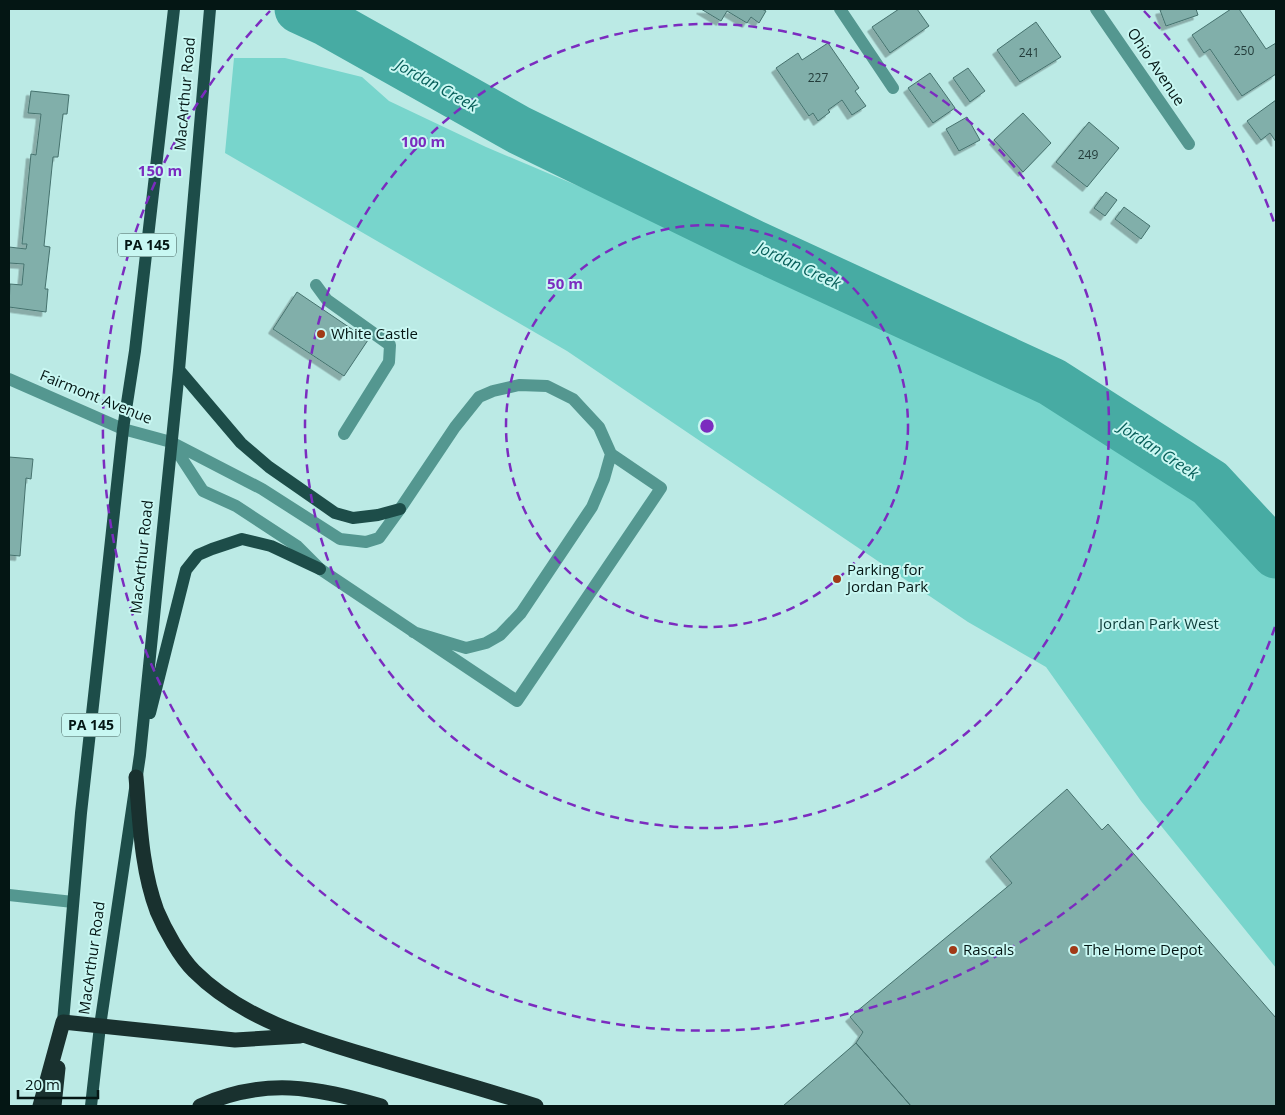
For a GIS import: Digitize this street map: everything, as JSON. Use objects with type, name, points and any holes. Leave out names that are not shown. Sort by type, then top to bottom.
[{"type":"highway","points":[[136,777],[144,858],[149,886],[158,912],[179,953],[194,971],[228,998],[249,1011],[302,1036],[536,1106]]},
{"type":"highway","points":[[40,1106],[63,1022],[235,1040],[302,1036]]},
{"type":"highway","name":"MacArthur Road","points":[[54,1106],[63,1022]]},
{"type":"highway","points":[[200,1106],[239,1092],[282,1087],[326,1092],[381,1106]]},
{"type":"main road","name":"MacArthur Road","points":[[63,1022],[81,813],[123,429],[135,351],[174,9]]},
{"type":"main road","name":"MacArthur Road","points":[[91,1106],[100,1026],[140,755],[179,370],[210,9]]},
{"type":"main road","points":[[179,370],[241,442],[269,467],[335,513],[353,518],[378,515],[400,509]]},
{"type":"main road","points":[[140,755],[186,570],[198,555],[242,540],[271,546],[320,569]]},
{"type":"street","points":[[840,9],[893,88]]},
{"type":"street","name":"Ohio Avenue","points":[[1096,9],[1189,144]]},
{"type":"street","points":[[316,285],[327,300],[390,345],[389,362],[344,434]]},
{"type":"street","name":"Fairmont Avenue","points":[[9,379],[123,429],[171,442],[262,489],[340,539],[366,542],[379,538],[400,509]]},
{"type":"street","points":[[171,442],[203,491],[236,506],[297,546],[320,569],[517,701],[661,488],[611,454],[599,427],[573,399],[547,386],[519,385],[493,391],[479,397],[454,427],[400,509]]},
{"type":"street","points":[[413,632],[466,648],[486,643],[506,630],[521,613],[592,507],[604,479],[611,454]]},
{"type":"street","points":[[9,895],[73,902]]},
{"type":"green space","name":"Jordan Park West","points":[[234,58],[285,58],[362,77],[389,101],[486,147],[798,279],[1009,377],[1177,482],[1237,535],[1276,576],[1276,968],[1141,801],[1046,667],[968,622],[567,351],[225,153]]},
{"type":"building","points":[[701,9],[762,9],[766,11],[759,23],[751,17],[747,23],[727,11],[721,21]]},
{"type":"building","points":[[899,9],[917,9],[929,26],[890,53],[872,27]]},
{"type":"building","points":[[1196,9],[1198,15],[1166,26],[1160,10]]},
{"type":"building","points":[[1231,9],[1239,9],[1266,49],[1276,43],[1276,74],[1242,96],[1210,49],[1204,53],[1192,35]]},
{"type":"building","points":[[1036,22],[1061,57],[1020,82],[997,50]]},
{"type":"building","points":[[828,43],[859,88],[855,91],[866,106],[852,115],[842,100],[828,110],[830,112],[818,121],[813,113],[809,116],[776,68],[798,53],[802,60]]},
{"type":"building","points":[[968,68],[985,91],[970,102],[953,78]]},
{"type":"building","points":[[930,73],[955,108],[933,123],[908,88]]},
{"type":"building","points":[[31,91],[69,95],[67,114],[63,114],[58,157],[53,157],[44,246],[50,247],[45,289],[48,289],[46,312],[9,307],[10,284],[22,285],[24,264],[9,263],[9,247],[26,249],[27,244],[22,244],[31,154],[36,155],[41,114],[28,113]]},
{"type":"building","points":[[1276,100],[1276,142],[1270,133],[1261,140],[1247,121]]},
{"type":"building","points":[[1023,113],[1051,143],[1023,172],[994,140]]},
{"type":"building","points":[[967,117],[980,140],[959,151],[946,129]]},
{"type":"building","points":[[1089,122],[1119,148],[1087,187],[1056,162]]},
{"type":"building","points":[[1106,192],[1117,200],[1105,216],[1094,208]]},
{"type":"building","points":[[1124,207],[1150,226],[1141,239],[1115,219]]},
{"type":"building","name":"White Castle","points":[[297,292],[368,340],[344,376],[273,329]]},
{"type":"building","points":[[9,457],[33,459],[31,479],[26,478],[20,556],[9,555]]},
{"type":"building","name":"The Home Depot","points":[[1067,789],[1102,830],[1108,824],[1276,1018],[1276,1106],[911,1106],[856,1043],[863,1032],[850,1017],[1012,883],[990,857]]},
{"type":"building","points":[[856,1043],[911,1106],[783,1106]]},
{"type":"waterway","name":"Jordan Creek","points":[[299,9],[325,21],[519,130],[753,244],[1052,382],[1210,483],[1276,554]]},
{"type":"place","name":"White Castle","points":[[321,334]]},
{"type":"place","name":"Parking for Jordan Park","points":[[837,579]]},
{"type":"place","name":"Rascals","points":[[953,950]]},
{"type":"place","name":"The Home Depot","points":[[1074,950]]}]
